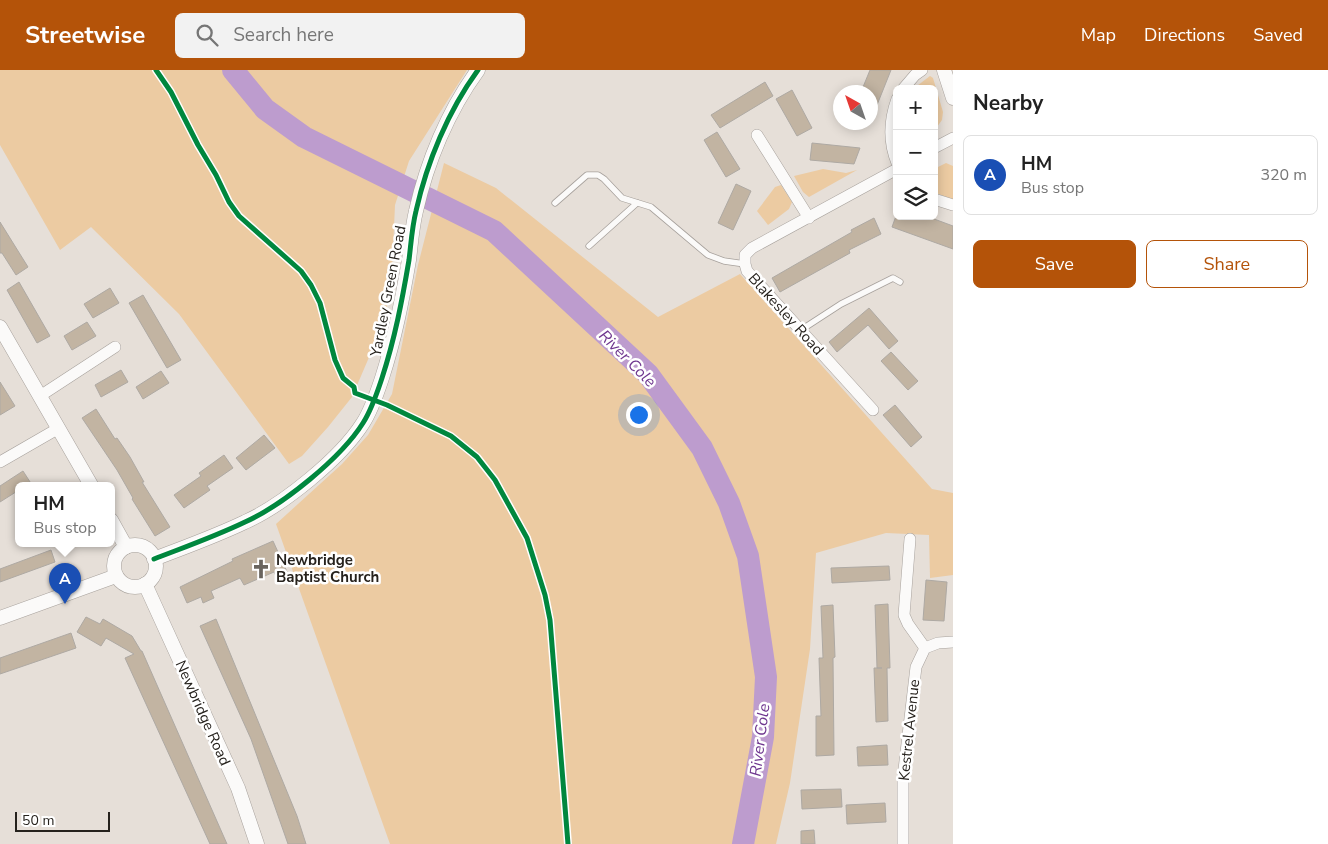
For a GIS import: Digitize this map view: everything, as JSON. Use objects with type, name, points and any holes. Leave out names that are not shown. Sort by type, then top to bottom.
[{"type":"street","name":"Yardley Green Road","points":[[154,559],[247,522],[290,494],[319,472],[344,447],[363,424],[374,401],[394,344],[415,212],[426,175],[445,126],[467,85],[478,70]]},
{"type":"street","points":[[906,85],[922,70]]},
{"type":"street","points":[[944,70],[953,98]]},
{"type":"street","points":[[893,110],[890,142],[893,151]]},
{"type":"street","points":[[757,135],[809,218]]},
{"type":"street","points":[[938,146],[953,138]]},
{"type":"street","name":"Blakesley Road","points":[[873,410],[747,272],[745,255],[752,248],[893,171]]},
{"type":"street","points":[[938,200],[953,205]]},
{"type":"street","points":[[0,327],[89,482]]},
{"type":"street","points":[[40,396],[115,347]]},
{"type":"street","points":[[0,462],[59,428]]},
{"type":"street","points":[[115,527],[126,547]]},
{"type":"street","points":[[910,539],[904,615],[925,648],[938,643],[953,642]]},
{"type":"street","points":[[138,546],[151,553],[154,559],[153,576],[140,587],[122,583],[116,576],[114,562],[126,547],[138,546]]},
{"type":"street","points":[[0,618],[116,576]]},
{"type":"street","name":"Newbridge Road","points":[[145,584],[238,788],[258,844]]},
{"type":"street","name":"Kestrel Avenue","points":[[903,844],[904,769],[916,667],[925,648]]},
{"type":"lane","points":[[555,203],[587,175],[598,175],[622,198],[651,207],[708,255],[724,261],[745,264]]},
{"type":"lane","points":[[589,246],[637,203]]},
{"type":"lane","points":[[801,330],[841,304],[893,278],[900,282]]},
{"type":"shaded area","points":[[0,70],[467,70],[409,161],[395,205],[391,294],[373,348],[352,397],[302,456],[289,464],[179,314],[91,227],[60,250],[0,145]]},
{"type":"shaded area","points":[[930,76],[933,78],[935,85],[918,85]]},
{"type":"shaded area","points":[[938,95],[943,112],[942,120],[938,126]]},
{"type":"shaded area","points":[[444,163],[496,188],[658,317],[740,274],[932,489],[953,493],[953,575],[930,578],[929,535],[886,533],[816,553],[810,649],[790,783],[776,844],[390,844],[276,524],[342,464],[368,435],[392,394],[418,265]]},
{"type":"shaded area","points":[[946,163],[953,166],[953,200],[938,194],[938,167]]},
{"type":"shaded area","points":[[823,169],[846,173],[857,170],[809,197],[803,192],[794,176]]},
{"type":"shaded area","points":[[781,185],[792,202],[789,209],[768,225],[757,211],[775,187]]},
{"type":"building","points":[[870,70],[891,70],[878,102],[878,85],[864,85]]},
{"type":"building","points":[[765,82],[773,96],[720,128],[711,115]]},
{"type":"building","points":[[792,90],[812,128],[797,136],[776,99]]},
{"type":"building","points":[[717,132],[740,169],[726,177],[704,140]]},
{"type":"building","points":[[812,143],[860,148],[854,164],[810,160]]},
{"type":"building","points":[[736,184],[751,191],[733,230],[718,223]]},
{"type":"building","points":[[874,218],[881,234],[849,250],[850,253],[780,292],[772,278]]},
{"type":"building","points":[[895,220],[937,220],[953,226],[953,249],[892,227]]},
{"type":"building","points":[[0,222],[28,267],[16,275],[2,253],[0,253]]},
{"type":"building","points":[[19,282],[50,336],[37,343],[7,290]]},
{"type":"building","points":[[110,288],[119,303],[93,318],[84,304]]},
{"type":"building","points":[[143,295],[181,360],[167,368],[129,303]]},
{"type":"building","points":[[869,308],[898,341],[889,349],[868,325],[837,352],[829,342]]},
{"type":"building","points":[[87,322],[96,336],[72,350],[64,336]]},
{"type":"building","points":[[891,352],[918,381],[908,390],[881,361]]},
{"type":"building","points":[[121,370],[128,382],[101,397],[95,385]]},
{"type":"building","points":[[161,371],[169,383],[143,399],[136,387]]},
{"type":"building","points":[[0,382],[15,406],[0,415]]},
{"type":"building","points":[[895,405],[922,437],[911,447],[883,415]]},
{"type":"building","points":[[96,409],[115,439],[117,438],[130,457],[144,482],[142,482],[170,527],[155,536],[117,470],[82,418]]},
{"type":"building","points":[[264,435],[275,448],[246,470],[236,458]]},
{"type":"building","points":[[224,455],[233,468],[207,486],[210,490],[184,508],[174,495],[201,476],[199,473]]},
{"type":"building","points":[[23,471],[30,482],[15,482],[15,493],[0,502],[0,486]]},
{"type":"building","points":[[273,541],[288,574],[277,578],[274,572],[244,585],[240,578],[211,591],[214,598],[203,603],[201,597],[187,603],[180,587],[233,561],[232,559]]},
{"type":"building","points":[[51,550],[55,562],[0,582],[0,569]]},
{"type":"building","points":[[889,566],[890,580],[832,583],[831,568]]},
{"type":"building","points":[[926,580],[947,582],[944,621],[923,620]]},
{"type":"building","points":[[888,604],[890,668],[887,668],[888,721],[876,722],[874,668],[877,668],[875,605]]},
{"type":"building","points":[[833,605],[835,657],[833,658],[834,755],[816,756],[816,716],[821,716],[819,658],[823,658],[821,606]]},
{"type":"building","points":[[86,617],[100,624],[103,619],[132,636],[142,651],[227,844],[210,844],[125,658],[134,654],[106,638],[101,646],[77,632]]},
{"type":"building","points":[[216,619],[297,816],[306,844],[288,844],[251,739],[200,626]]},
{"type":"building","points":[[71,633],[76,648],[0,674],[0,658]]},
{"type":"building","points":[[887,745],[888,765],[858,766],[857,747]]},
{"type":"building","points":[[841,789],[842,807],[802,809],[801,790]]},
{"type":"building","points":[[885,803],[886,822],[847,824],[846,805]]},
{"type":"building","points":[[814,830],[815,844],[801,844],[801,831]]},
{"type":"waterway","name":"River Cole","points":[[233,70],[265,109],[304,137],[494,231],[648,374],[702,448],[729,503],[748,556],[766,677],[763,737],[743,844]]},
{"type":"cycle path","points":[[156,70],[171,92],[229,202],[239,216],[301,271],[311,285],[320,303],[335,360],[343,378],[354,387],[355,393],[387,405],[451,436],[477,457],[495,480],[527,538],[545,595],[550,620],[568,844]]},
{"type":"cycle path","points":[[154,559],[234,527],[276,504],[326,465],[341,451],[363,423],[376,395],[387,363],[401,305],[415,217],[426,174],[448,120],[457,102],[478,70]]},
{"type":"place","name":"Newbridge Baptist Church","points":[[261,569]]},
{"type":"place","name":"HM","points":[[65,604]]}]
